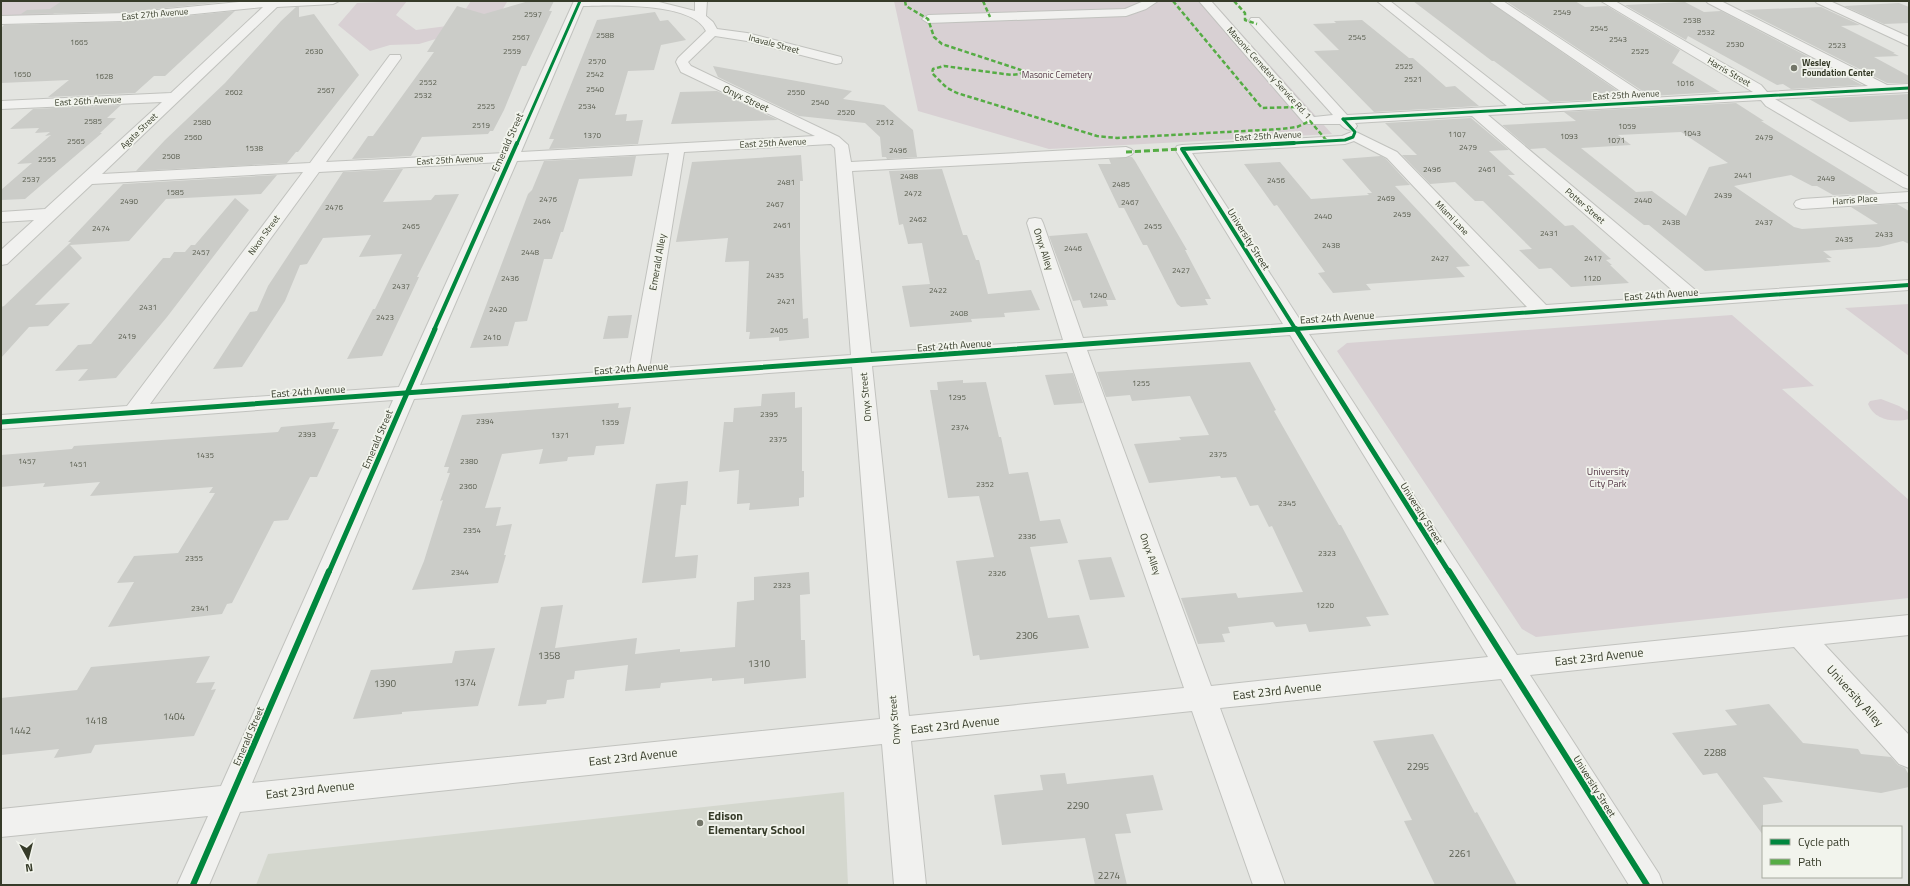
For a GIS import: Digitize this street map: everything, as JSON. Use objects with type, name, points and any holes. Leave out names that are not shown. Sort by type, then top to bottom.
[{"type":"street","name":"East 27th Avenue","points":[[1,20],[132,17],[276,2],[333,1]]},
{"type":"street","points":[[928,20],[1126,12],[1142,7],[1152,1]]},
{"type":"street","name":"Masonic Cemetery Service Rd. 1","points":[[1205,1],[1310,121],[1343,119]]},
{"type":"street","points":[[1383,1],[1519,109]]},
{"type":"street","points":[[1495,1],[1646,102]]},
{"type":"street","name":"Harris Street","points":[[1607,1],[1756,88],[1771,103],[1909,184]]},
{"type":"street","points":[[1712,1],[1883,89]]},
{"type":"street","points":[[1821,1],[1909,42]]},
{"type":"street","name":"Agate Street","points":[[1,260],[276,2]]},
{"type":"street","name":"Inavale Street","points":[[580,2],[643,2],[675,7],[704,17],[747,37],[836,60]]},
{"type":"street","name":"Emerald Street","points":[[192,885],[510,157],[580,2]]},
{"type":"street","name":"Onyx Street","points":[[704,17],[682,62],[686,69],[841,144],[910,885]]},
{"type":"street","points":[[1255,21],[1352,128],[1354,135]]},
{"type":"street","name":"Nixon Street","points":[[134,412],[395,58]]},
{"type":"street","name":"East 25th Avenue","points":[[1343,119],[1909,88]]},
{"type":"street","name":"East 26th Avenue","points":[[1,105],[175,97]]},
{"type":"street","name":"Potter Street","points":[[1475,112],[1695,300]]},
{"type":"street","name":"East 25th Avenue","points":[[1182,149],[1339,140],[1350,138],[1354,135]]},
{"type":"street","name":"Miami Lane","points":[[1354,135],[1392,155],[1541,311]]},
{"type":"street","name":"East 25th Avenue","points":[[89,179],[834,140]]},
{"type":"street","name":"Emerald Alley","points":[[638,376],[677,148]]},
{"type":"street","name":"University Street","points":[[1182,149],[1647,885]]},
{"type":"street","points":[[843,167],[1126,152]]},
{"type":"street","name":"Harris Place","points":[[1802,204],[1909,197]]},
{"type":"street","points":[[1,217],[51,214]]},
{"type":"street","name":"Onyx Alley","points":[[1035,223],[1075,345],[1269,885]]},
{"type":"street","name":"East 24th Avenue","points":[[1,422],[1909,285]]},
{"type":"street","name":"East 23rd Avenue","points":[[1,823],[1909,625]]},
{"type":"street","name":"University Alley","points":[[1801,637],[1909,755]]},
{"type":"shaded area","name":"Edison Elementary School","points":[[844,792],[848,885],[256,885],[268,854]]},
{"type":"green space","points":[[1,1],[72,1],[50,16],[1,17]]},
{"type":"green space","points":[[407,1],[396,15],[416,30],[455,25],[471,1],[511,1],[507,2],[488,34],[449,35],[419,44],[390,45],[370,51],[338,25],[357,3]]},
{"type":"green space","name":"Masonic Cemetery","points":[[894,1],[1212,1],[1332,134],[1049,149],[918,111]]},
{"type":"green space","points":[[1909,304],[1909,356],[1845,308]]},
{"type":"green space","name":"University City Park","points":[[1732,315],[1814,386],[1782,389],[1909,500],[1909,598],[1536,637],[1522,629],[1337,351],[1347,343]]},
{"type":"green space","points":[[1881,399],[1899,406],[1909,412],[1909,419],[1897,421],[1885,419],[1875,414],[1868,404],[1870,401]]},
{"type":"building","points":[[62,1],[234,1],[126,12],[21,14],[27,10],[50,9]]},
{"type":"building","points":[[529,1],[554,1],[549,11],[552,11],[526,66],[522,66],[504,110],[493,131],[490,131],[488,134],[422,137],[411,156],[352,159],[368,136],[373,136],[434,52],[427,52],[457,6],[484,14]]},
{"type":"building","points":[[1413,1],[1488,1],[1628,98],[1550,102],[1492,61]]},
{"type":"building","points":[[1506,1],[1575,1],[1585,7],[1607,6],[1680,50],[1672,63],[1720,92],[1650,96]]},
{"type":"building","points":[[1685,2],[1704,12],[1721,11],[1862,85],[1791,89],[1783,84],[1777,85],[1688,36],[1686,40],[1625,5]]},
{"type":"building","points":[[1899,3],[1909,7],[1909,23],[1884,24],[1844,6]]},
{"type":"building","points":[[296,7],[299,7],[299,17],[314,14],[359,75],[298,152],[296,152],[287,163],[136,171],[165,140],[225,83],[281,21]]},
{"type":"building","points":[[1821,7],[1860,25],[1841,26],[1899,56],[1874,57],[1909,76],[1909,83],[1887,83],[1743,10]]},
{"type":"building","points":[[235,11],[165,76],[154,76],[135,93],[48,97],[69,80],[1,83],[1,28],[4,25],[126,22]]},
{"type":"building","points":[[655,12],[660,21],[668,20],[686,40],[661,45],[654,70],[628,71],[615,115],[627,114],[626,121],[643,120],[638,144],[549,149],[554,139],[549,139],[597,20]]},
{"type":"building","points":[[1362,20],[1409,58],[1413,58],[1446,87],[1455,86],[1479,106],[1374,112],[1314,51],[1339,50],[1313,24],[1336,23],[1334,21]]},
{"type":"building","points":[[713,66],[852,91],[843,99],[884,105],[913,130],[917,157],[887,159],[886,157],[882,157],[880,137],[865,123],[799,116],[718,77]]},
{"type":"building","points":[[717,91],[778,120],[671,124],[680,92]]},
{"type":"building","points":[[1909,94],[1909,119],[1850,122],[1809,99]]},
{"type":"building","points":[[1736,103],[1764,121],[1761,121],[1878,193],[1833,195],[1817,186],[1812,186],[1791,175],[1734,186],[1794,227],[1802,229],[1878,224],[1851,207],[1897,204],[1909,211],[1909,244],[1903,241],[1879,247],[1823,251],[1832,258],[1826,258],[1831,262],[1705,271],[1649,225],[1644,225],[1545,148],[1530,149],[1502,125],[1576,121],[1564,112]],"holes":[[[1681,132],[1728,163],[1709,167],[1686,216],[1652,191],[1636,192],[1581,148],[1631,145],[1618,135]]]},
{"type":"building","points":[[121,105],[107,118],[116,118],[100,133],[102,133],[25,199],[1,200],[1,190],[32,163],[17,164],[51,135],[45,136],[50,132],[35,133],[39,128],[10,129],[33,109]]},
{"type":"building","points":[[1471,118],[1509,150],[1489,151],[1515,175],[1508,175],[1565,226],[1573,225],[1611,259],[1606,260],[1629,283],[1571,287],[1551,268],[1539,269],[1519,250],[1532,249],[1483,201],[1475,201],[1455,182],[1430,184],[1402,155],[1417,155],[1385,123]]},
{"type":"building","points":[[801,155],[803,181],[800,181],[800,250],[803,319],[808,318],[809,338],[779,341],[779,337],[749,339],[750,332],[746,332],[749,261],[725,262],[728,238],[676,242],[692,162]]},
{"type":"building","points":[[636,156],[632,176],[579,179],[563,232],[561,232],[552,259],[544,259],[527,321],[515,322],[508,346],[470,348],[528,194],[532,190],[544,161]]},
{"type":"building","points":[[1381,156],[1386,159],[1410,185],[1395,186],[1470,266],[1456,267],[1465,277],[1366,284],[1371,290],[1333,293],[1318,273],[1325,272],[1277,205],[1274,206],[1244,164],[1280,162],[1311,199],[1369,195],[1367,193],[1372,193],[1342,159]]},
{"type":"building","points":[[1132,157],[1187,250],[1185,250],[1211,299],[1205,299],[1208,305],[1181,307],[1177,304],[1147,245],[1143,245],[1124,208],[1119,208],[1098,164],[1111,164],[1109,159]]},
{"type":"building","points":[[403,169],[383,202],[431,200],[435,195],[459,194],[417,277],[419,277],[382,356],[347,359],[373,309],[375,309],[402,254],[359,257],[371,235],[323,238],[307,264],[300,265],[285,301],[242,367],[213,369],[250,312],[257,311],[268,286],[343,172]]},
{"type":"building","points":[[942,169],[963,235],[967,235],[976,260],[979,260],[988,294],[1031,290],[1040,310],[1004,313],[1005,317],[971,319],[972,322],[910,327],[902,286],[930,284],[922,243],[908,244],[903,224],[899,225],[889,171]]},
{"type":"building","points":[[277,175],[261,194],[166,199],[129,241],[70,245],[82,258],[35,305],[70,303],[48,326],[29,327],[1,358],[1,307],[4,306],[71,242],[68,242],[123,184]]},
{"type":"building","points":[[235,198],[249,210],[167,317],[116,378],[78,381],[88,369],[55,371],[78,345],[91,344],[163,258],[170,258],[174,252],[185,252],[191,245],[195,245]]},
{"type":"building","points":[[1087,233],[1116,300],[1106,300],[1108,306],[1083,308],[1080,300],[1073,301],[1049,236]]},
{"type":"building","points":[[632,315],[628,338],[603,339],[608,316]]},
{"type":"building","points":[[1250,362],[1276,410],[1274,411],[1339,525],[1341,525],[1389,615],[1366,617],[1371,626],[1309,632],[1306,624],[1276,627],[1273,622],[1228,627],[1230,633],[1222,634],[1225,642],[1198,644],[1181,598],[1236,593],[1238,598],[1303,592],[1272,526],[1269,527],[1258,505],[1250,506],[1236,477],[1221,478],[1220,476],[1149,483],[1134,444],[1181,440],[1179,437],[1209,435],[1190,396],[1132,401],[1130,395],[1106,397],[1097,372]]},
{"type":"building","points":[[1073,373],[1083,403],[1054,405],[1045,375]]},
{"type":"building","points":[[963,380],[963,383],[986,382],[999,437],[1001,437],[1009,474],[1028,472],[1040,521],[1060,519],[1068,543],[1030,547],[1048,618],[1079,615],[1089,648],[980,660],[979,655],[973,656],[956,561],[994,557],[979,496],[948,498],[930,390],[938,390],[937,382]]},
{"type":"building","points":[[795,392],[795,408],[802,407],[802,471],[804,471],[804,497],[799,498],[799,506],[749,510],[750,503],[737,504],[739,470],[719,472],[724,422],[733,422],[734,408],[761,406],[762,394]]},
{"type":"building","points":[[619,403],[618,408],[631,407],[624,444],[596,446],[594,455],[568,457],[567,461],[539,464],[543,449],[502,454],[485,508],[501,507],[496,526],[512,524],[504,555],[506,555],[498,583],[412,590],[424,561],[443,500],[440,501],[450,473],[447,473],[449,467],[444,467],[462,415]]},
{"type":"building","points":[[335,422],[332,429],[339,429],[317,477],[310,477],[288,520],[274,521],[232,603],[227,604],[222,614],[108,627],[134,582],[117,583],[134,556],[178,553],[215,493],[209,493],[213,487],[90,496],[100,482],[43,487],[45,483],[1,487],[1,455],[72,449],[74,446],[278,432],[281,427]]},
{"type":"building","points":[[688,481],[686,505],[681,505],[675,557],[698,555],[696,578],[642,583],[656,484]]},
{"type":"building","points":[[1111,557],[1125,597],[1090,600],[1078,560]]},
{"type":"building","points":[[809,572],[810,594],[800,595],[801,640],[805,640],[806,678],[744,684],[744,678],[712,681],[712,678],[661,683],[660,688],[625,691],[628,665],[575,671],[574,679],[567,680],[564,698],[547,700],[546,704],[518,706],[541,607],[563,605],[555,648],[637,638],[635,654],[680,649],[680,652],[735,647],[737,602],[754,600],[754,577]]},
{"type":"building","points":[[495,648],[478,706],[402,712],[402,714],[353,719],[371,670],[452,663],[455,651]]},
{"type":"building","points":[[210,656],[196,683],[215,682],[211,690],[216,689],[194,736],[95,745],[91,753],[54,758],[59,749],[1,755],[1,698],[77,690],[91,667]]},
{"type":"building","points":[[1769,704],[1803,743],[1858,749],[1861,754],[1891,757],[1898,765],[1905,768],[1909,775],[1909,787],[1881,793],[1763,777],[1783,802],[1763,805],[1762,834],[1717,773],[1703,775],[1672,733],[1737,725],[1725,710]]},
{"type":"building","points":[[1433,734],[1475,813],[1477,812],[1517,885],[1435,885],[1404,821],[1412,820],[1373,741]]},
{"type":"building","points":[[1065,773],[1067,784],[1153,775],[1163,810],[1126,814],[1131,833],[1115,834],[1127,885],[1095,885],[1085,838],[1002,845],[994,795],[1043,790],[1040,775]]},
{"type":"marked path","points":[[905,1],[906,6],[928,19],[934,37],[942,44],[1024,71],[1020,74],[1012,75],[944,66],[933,69],[932,73],[947,88],[957,93],[1097,136],[1117,138],[1281,129],[1297,127],[1310,121],[1327,141]]},
{"type":"marked path","points":[[983,1],[990,17]]},
{"type":"marked path","points":[[1173,1],[1262,108],[1297,107]]},
{"type":"marked path","points":[[1234,1],[1245,13],[1245,20],[1257,24]]},
{"type":"marked path","points":[[1126,152],[1182,149]]},
{"type":"cycle path","points":[[193,885],[416,371],[580,1]]},
{"type":"cycle path","points":[[1343,119],[1909,88]]},
{"type":"cycle path","points":[[1343,119],[1355,132],[1353,137],[1345,140],[1182,149],[1647,885]]},
{"type":"cycle path","points":[[1,422],[1909,285]]},
{"type":"place","name":"Wesley Foundation Center","points":[[1794,68]]},
{"type":"place","name":"Edison Elementary School","points":[[700,823]]}]
